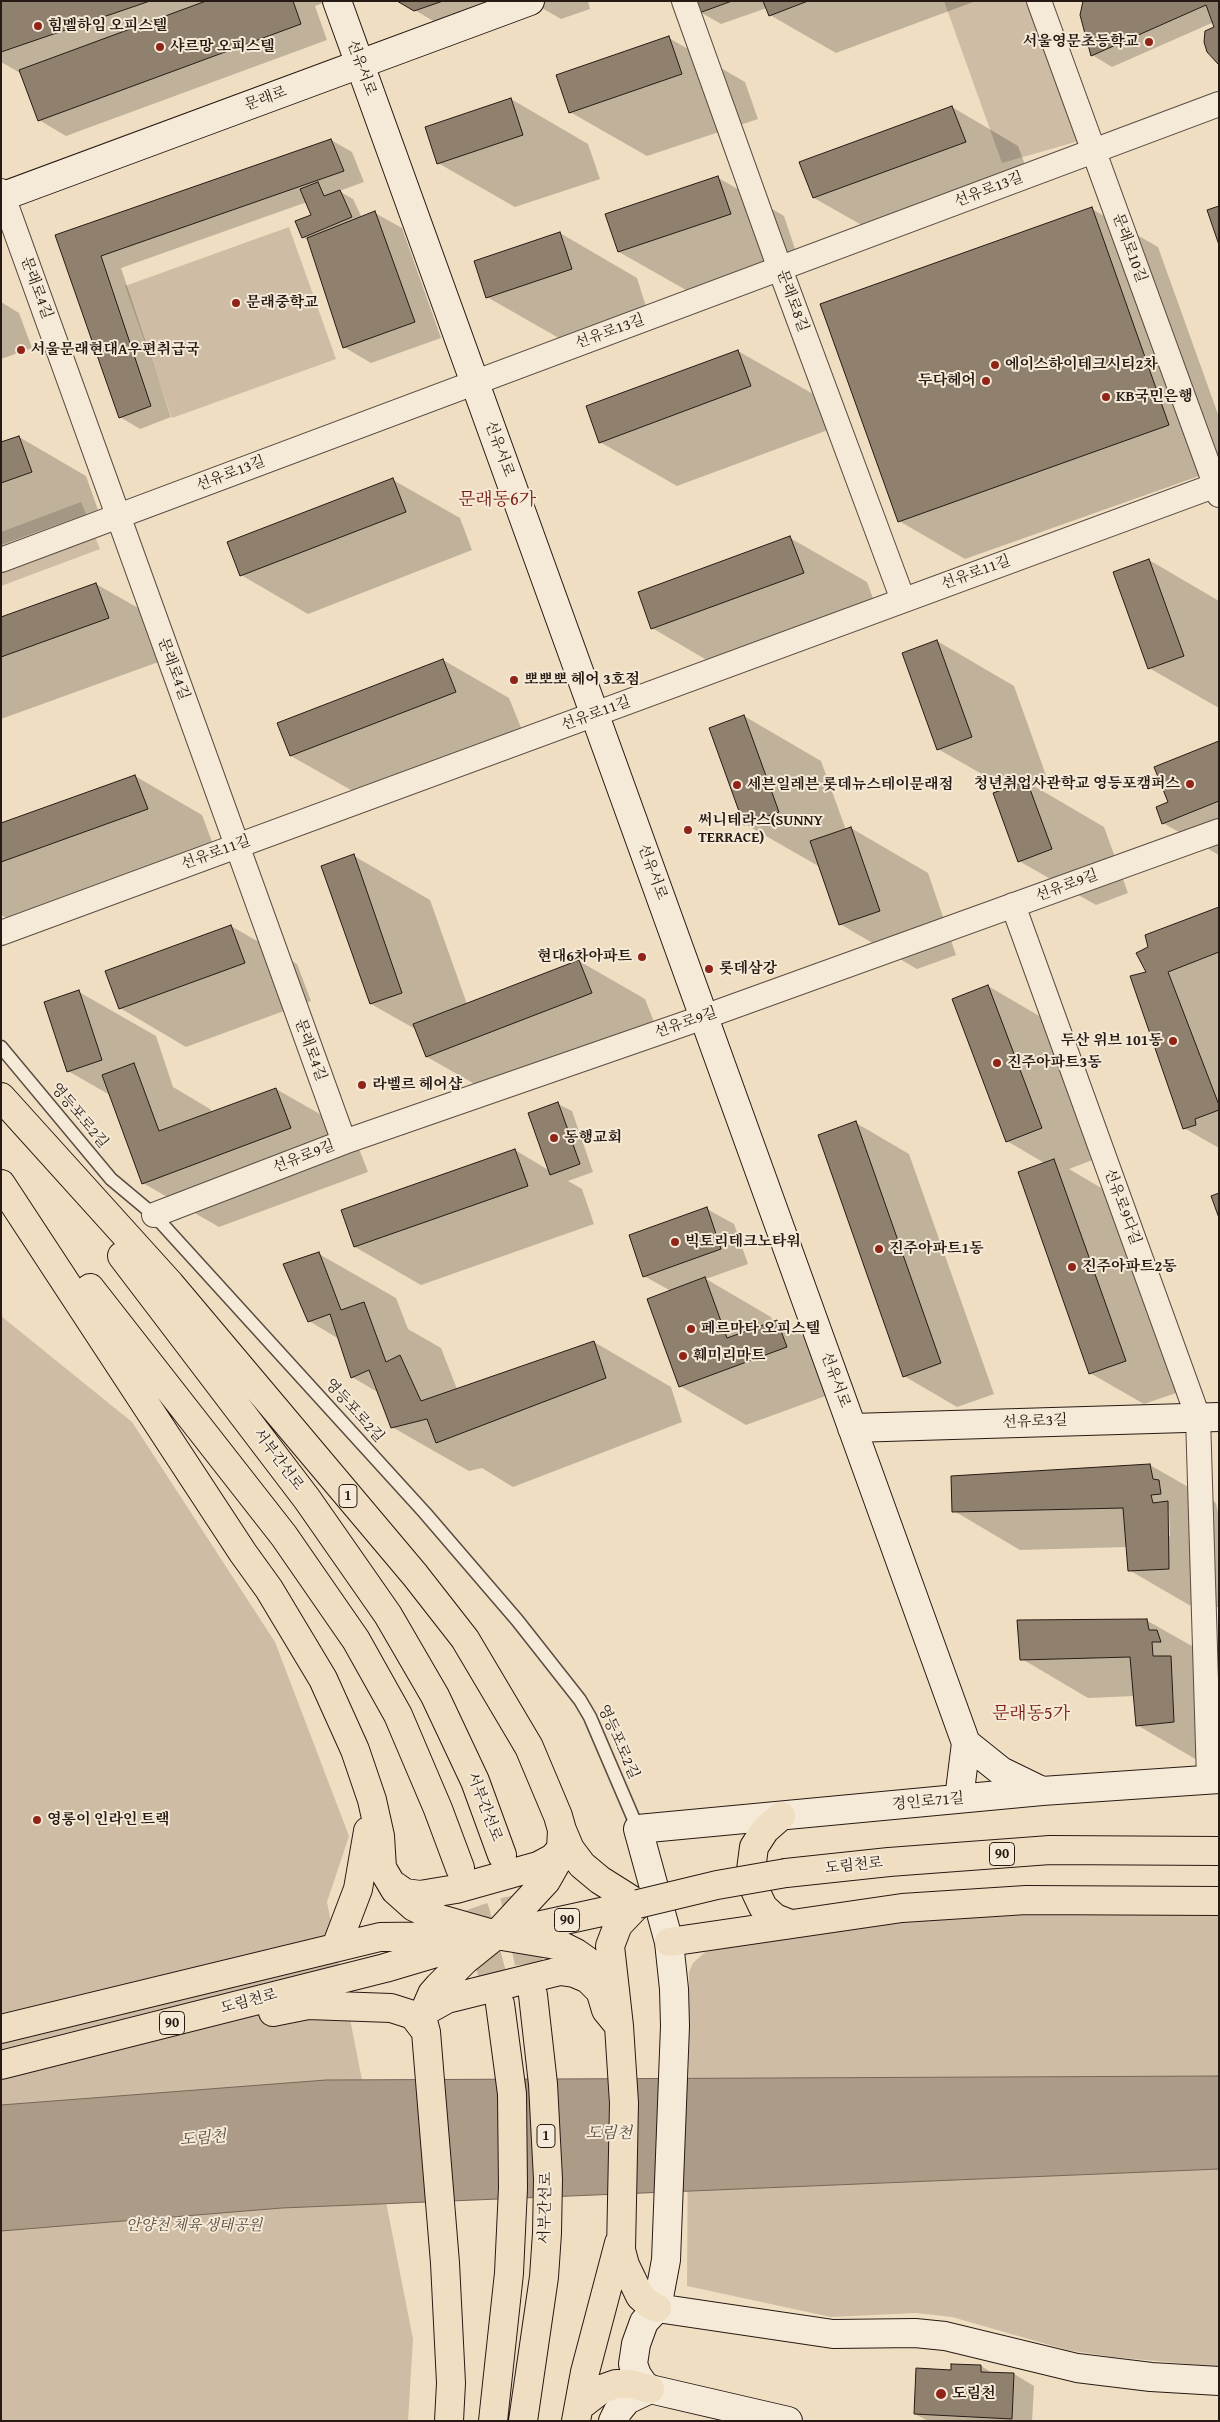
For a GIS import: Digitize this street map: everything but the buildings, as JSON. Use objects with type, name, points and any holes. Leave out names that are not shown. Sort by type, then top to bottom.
[{"type":"main road","name":"1","points":[[1,1097],[170,1284],[415,1575],[465,1639],[529,1747],[548,1789],[561,1840],[582,1865],[600,1880],[638,1904]]},
{"type":"main road","name":"서부간선로","points":[[1,1097],[302,1491],[388,1615],[435,1696],[474,1781],[502,1855]]},
{"type":"main road","points":[[1,1175],[284,1536],[356,1640],[398,1715],[438,1808],[460,1868]]},
{"type":"main road","points":[[1,1184],[302,1641],[324,1679],[342,1719],[372,1800],[380,1836],[382,1868],[388,1880],[403,1898],[426,1914],[496,1935],[562,1946],[576,1953],[586,1960],[594,1970],[606,2010],[619,2026]]},
{"type":"main road","points":[[336,1947],[358,1889],[365,1856],[372,1800]]},
{"type":"main road","points":[[781,1816],[765,1830],[754,1847],[750,1870],[754,1888],[763,1907],[775,1918],[788,1923]]},
{"type":"main road","points":[[388,1880],[405,1893],[420,1896],[430,1894],[538,1866],[553,1858],[561,1840]]},
{"type":"main road","points":[[449,2421],[451,2383],[445,2263],[424,2024],[432,1994],[465,1960],[496,1935],[546,1881],[559,1858],[561,1840]]},
{"type":"main road","name":"도림천로","points":[[1,2065],[182,2020],[342,1977],[385,1968],[496,1935],[717,1885],[786,1873],[889,1862],[1050,1850],[1219,1851]]},
{"type":"main road","points":[[669,1942],[788,1923],[902,1908],[1026,1900],[1219,1901]]},
{"type":"main road","points":[[638,1904],[618,1924],[610,1946],[619,2026],[624,2103],[621,2238],[625,2265],[636,2289],[645,2301],[657,2308]]},
{"type":"main road","name":"도림천로","points":[[1,2029],[380,1937],[496,1935]]},
{"type":"main road","points":[[424,2024],[430,2009],[448,1999],[560,1971],[574,1973],[588,1979],[601,1992]]},
{"type":"main road","name":"서부간선로","points":[[523,2421],[544,2278],[548,2179],[543,2084],[533,1995]]},
{"type":"main road","points":[[493,2421],[509,2272],[514,2188],[512,2094],[500,2004]]},
{"type":"main road","points":[[182,2020],[255,2016],[308,2005],[391,2008],[412,2015],[424,2024]]},
{"type":"main road","points":[[578,2414],[585,2372],[621,2238]]},
{"type":"main road","points":[[578,2414],[602,2389],[616,2384],[630,2384],[650,2389]]},
{"type":"street","name":"선유서로","points":[[337,1],[966,1744],[959,1799]]},
{"type":"street","name":"문래로","points":[[2,194],[530,1]]},
{"type":"street","name":"문래로8길","points":[[684,1],[780,268],[903,600]]},
{"type":"street","name":"문래로10길","points":[[1039,1],[1218,488]]},
{"type":"street","name":"선유로13길","points":[[1,560],[1219,104]]},
{"type":"street","name":"문래로4길","points":[[2,194],[344,1142]]},
{"type":"street","name":"선유로11길","points":[[1,932],[903,600],[1218,488]]},
{"type":"street","name":"선유로9길","points":[[154,1215],[344,1142],[704,1017],[1219,831]]},
{"type":"street","name":"선유로9다길","points":[[1013,905],[1208,1417],[1214,1779]]},
{"type":"street","name":"선유로3길","points":[[852,1428],[1208,1417]]},
{"type":"street","points":[[966,1744],[1001,1771],[1042,1791]]},
{"type":"street","name":"경인로71길","points":[[638,1829],[1042,1791],[1214,1779]]},
{"type":"street","points":[[638,1829],[669,1942],[675,2026],[666,2260],[657,2308],[644,2322],[640,2332],[634,2358],[637,2375],[650,2389],[788,2421]]},
{"type":"street","points":[[657,2308],[833,2334],[915,2333],[945,2336],[1078,2368],[1151,2377],[1219,2381]]},
{"type":"street","points":[[613,2421],[627,2400],[650,2389]]},
{"type":"lane","name":"영등포로2길","points":[[1,1047],[111,1179],[154,1215],[425,1513],[517,1620],[580,1700],[590,1717],[638,1829]]},
{"type":"green space","points":[[944,1],[1029,1],[1079,141],[1002,163]]},
{"type":"green space","points":[[289,227],[336,359],[172,418],[125,286]]},
{"type":"green space","points":[[81,502],[100,549],[1,586],[1,532]]},
{"type":"green space","name":"안양천 체육 생태공원","points":[[1,1316],[132,1422],[275,1642],[349,1836],[327,1902],[413,2339],[408,2421],[1,2421]]},
{"type":"green space","points":[[1031,1910],[1219,1912],[1219,2367],[1113,2357],[1067,2350],[952,2317],[916,2313],[831,2317],[687,2286],[689,1972],[693,1963],[713,1945],[731,1940]]},
{"type":"water","name":"도림천","points":[[1219,2076],[1219,2169],[282,2208],[1,2231],[1,2105],[326,2080]]},
{"type":"tunnel","points":[[502,1855],[513,1890],[528,1959],[533,1995]]},
{"type":"tunnel","points":[[460,1868],[476,1913],[500,2004]]},
{"type":"place","name":"힘멜하임 오피스텔","points":[[38,26]]},
{"type":"place","name":"서울영문초등학교","points":[[1149,42]]},
{"type":"place","name":"샤르망 오피스텔","points":[[160,47]]},
{"type":"place","name":"문래중학교","points":[[236,303]]},
{"type":"place","name":"서울문래현대A우편취급국","points":[[21,350]]},
{"type":"place","name":"에이스하이테크시티2차","points":[[995,365]]},
{"type":"place","name":"두다헤어","points":[[986,381]]},
{"type":"place","name":"KB국민은행","points":[[1106,397]]},
{"type":"place","name":"뽀뽀뽀 헤어 3호점","points":[[514,680]]},
{"type":"place","name":"청년취업사관학교 영등포캠퍼스","points":[[1190,784]]},
{"type":"place","name":"세븐일레븐 롯데뉴스테이문래점","points":[[737,785]]},
{"type":"place","name":"써니테라스(SUNNY TERRACE)","points":[[688,830]]},
{"type":"place","name":"현대6차아파트","points":[[642,957]]},
{"type":"place","name":"롯데삼강","points":[[709,969]]},
{"type":"place","name":"두산 위브 101동","points":[[1173,1041]]},
{"type":"place","name":"진주아파트3동","points":[[997,1063]]},
{"type":"place","name":"라벨르 헤어샵","points":[[362,1085]]},
{"type":"place","name":"동행교회","points":[[554,1138]]},
{"type":"place","name":"빅토리테크노타워","points":[[675,1242]]},
{"type":"place","name":"진주아파트1동","points":[[879,1249]]},
{"type":"place","name":"진주아파트2동","points":[[1072,1267]]},
{"type":"place","name":"페르마타 오피스텔","points":[[691,1329]]},
{"type":"place","name":"훼미리마트","points":[[683,1356]]},
{"type":"place","name":"영롱이 인라인 트랙","points":[[37,1820]]},
{"type":"place","name":"도림천","points":[[941,2394]]},
{"type":"district","name":"문래동6가","points":[[497,500]]},
{"type":"district","name":"문래동5가","points":[[1031,1714]]}]
